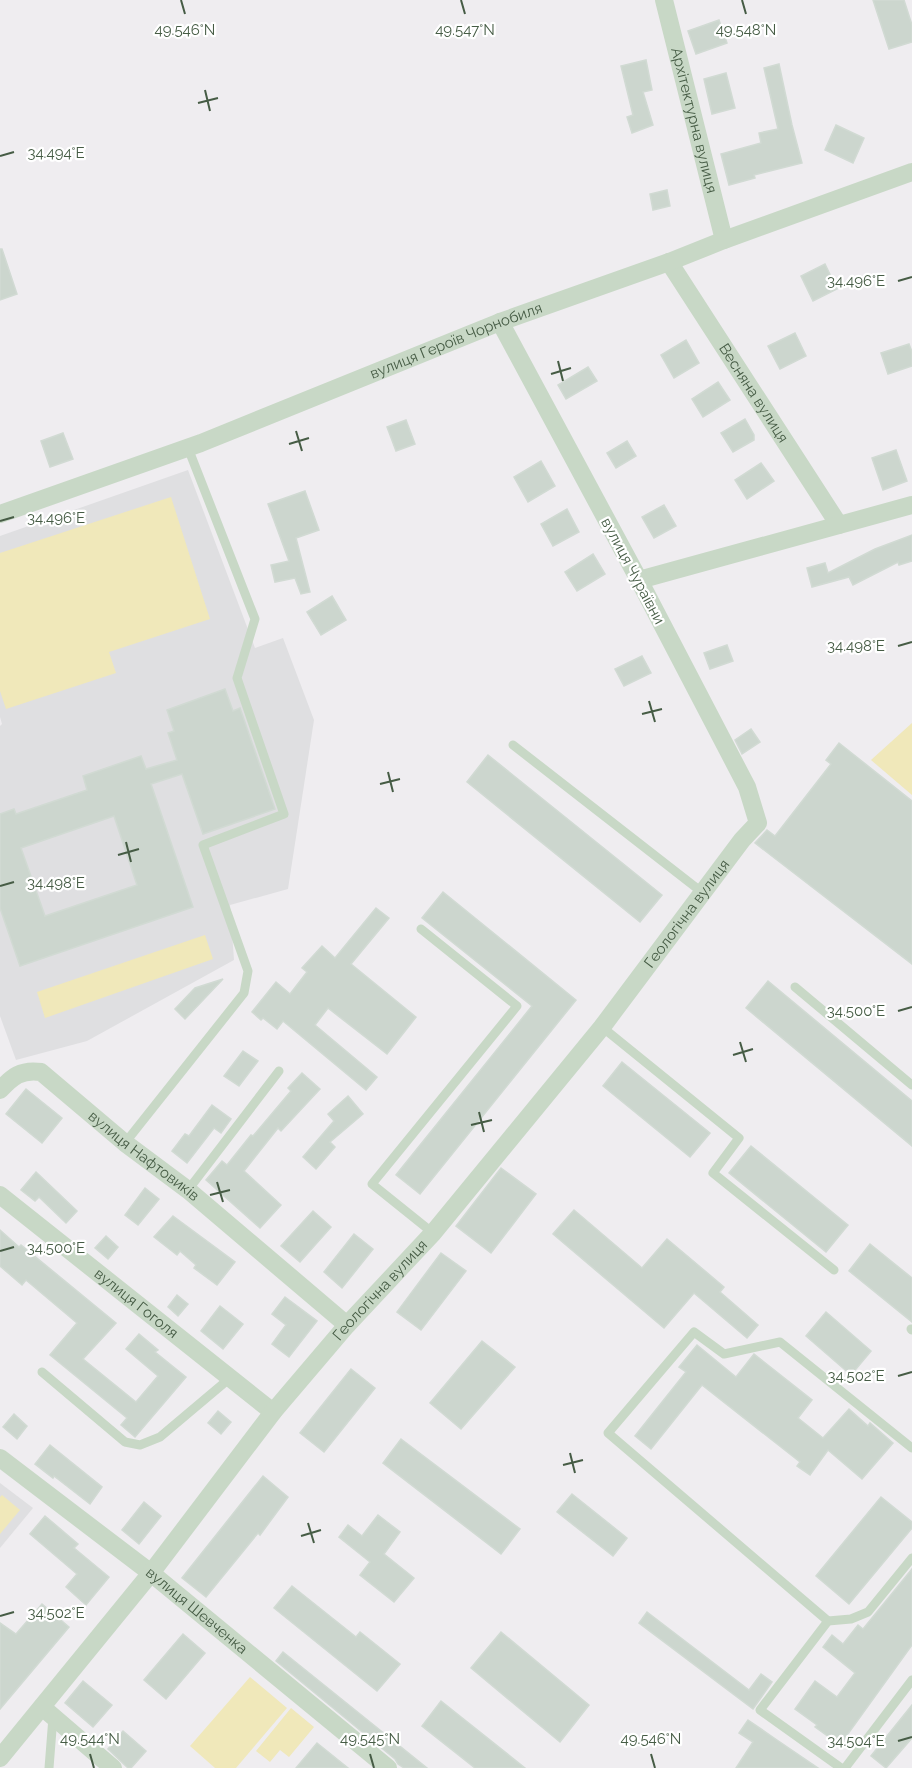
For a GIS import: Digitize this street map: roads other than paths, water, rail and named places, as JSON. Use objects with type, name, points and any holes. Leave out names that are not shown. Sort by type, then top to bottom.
[{"type":"street","name":"Архітектурна вулиця","points":[[664,0],[724,240]]},
{"type":"street","name":"вулиця Героїв Чорнобиля","points":[[1,509],[188,448],[500,322],[912,172]]},
{"type":"street","name":"Весняна вулиця","points":[[669,262],[839,525]]},
{"type":"street","name":"вулиця Чураївни","points":[[500,322],[747,787],[758,823]]},
{"type":"street","points":[[639,580],[912,505]]},
{"type":"street","name":"Геологічна вулиця","points":[[0,1758],[47,1712],[273,1412],[347,1325],[434,1233],[602,1027],[742,840],[758,823]]},
{"type":"street","name":"вулиця Нафтовиків","points":[[2,1087],[15,1075],[28,1071],[40,1072],[125,1143],[188,1190],[347,1325]]},
{"type":"street","name":"вулиця Гоголя","points":[[0,1195],[273,1412]]},
{"type":"street","name":"вулиця Шевченка","points":[[0,1458],[151,1574],[388,1768]]},
{"type":"street","points":[[47,1712],[112,1768]]},
{"type":"lane","points":[[125,1143],[244,993],[248,971],[203,845],[285,814],[237,678],[255,620],[188,448]]},
{"type":"lane","points":[[513,745],[703,893]]},
{"type":"lane","points":[[421,929],[517,1006],[372,1184],[434,1233]]},
{"type":"lane","points":[[795,987],[912,1085]]},
{"type":"lane","points":[[602,1027],[739,1138],[712,1173],[834,1270]]},
{"type":"lane","points":[[188,1190],[279,1071]]},
{"type":"lane","points":[[912,1448],[780,1342],[724,1354],[694,1332],[608,1433],[828,1621],[851,1619],[868,1612],[912,1558]]},
{"type":"lane","points":[[42,1372],[125,1442],[140,1445],[160,1437],[230,1378]]},
{"type":"lane","points":[[828,1621],[760,1710],[843,1768],[912,1680]]},
{"type":"lane","points":[[47,1712],[49,1768]]}]
